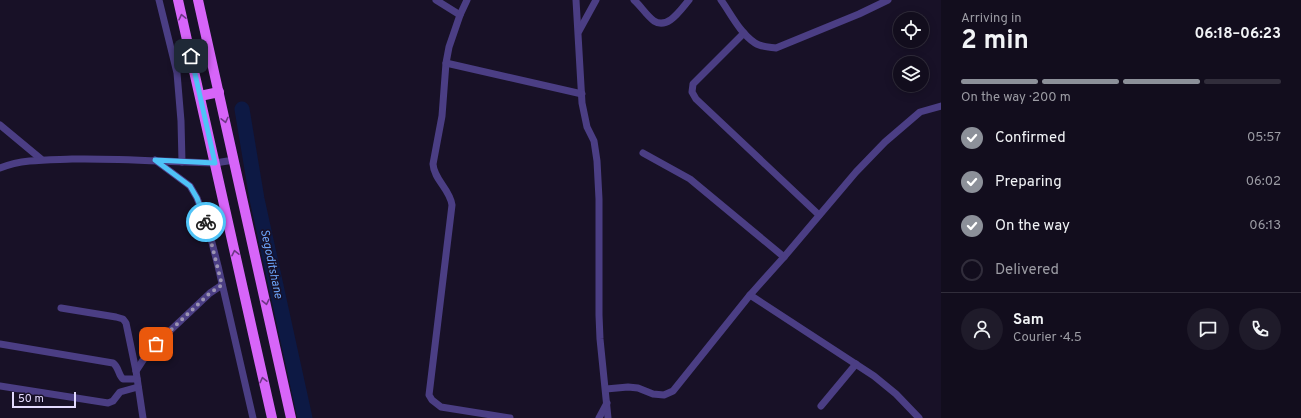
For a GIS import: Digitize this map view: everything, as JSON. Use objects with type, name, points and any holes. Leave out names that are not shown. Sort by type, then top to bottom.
[{"type":"main road","points":[[178,0],[272,418]]},
{"type":"main road","points":[[198,0],[291,418]]},
{"type":"main road","points":[[200,96],[219,92]]},
{"type":"street","points":[[159,0],[177,73],[181,121],[182,162]]},
{"type":"street","points":[[436,0],[460,15]]},
{"type":"street","points":[[467,0],[449,47],[446,63],[444,102],[433,164],[433,171],[451,199],[452,205],[430,395],[432,400],[441,407],[510,418]]},
{"type":"street","points":[[576,0],[585,119],[594,141],[598,161],[599,321],[608,418]]},
{"type":"street","points":[[578,32],[596,0]]},
{"type":"street","points":[[634,0],[654,20],[661,23],[670,21],[689,0]]},
{"type":"street","points":[[721,0],[744,33],[755,43],[766,47],[776,48],[859,14],[888,0]]},
{"type":"street","points":[[744,33],[693,84],[692,92],[696,99],[819,215]]},
{"type":"street","points":[[446,63],[582,94]]},
{"type":"street","points":[[606,390],[628,387],[638,388],[653,394],[664,395],[674,391],[750,295],[784,258],[856,172],[885,142],[920,112],[941,106]]},
{"type":"street","points":[[0,125],[41,159]]},
{"type":"street","points":[[643,153],[690,179],[784,258]]},
{"type":"street","points":[[0,168],[41,159],[90,158],[215,163],[234,160]]},
{"type":"street","points":[[155,160],[186,182],[193,190],[197,198],[208,227],[253,418]]},
{"type":"street","points":[[136,371],[147,354],[156,344],[210,293],[222,285]]},
{"type":"street","points":[[750,295],[856,364],[896,394],[916,417]]},
{"type":"street","points":[[61,308],[123,319],[126,323],[136,371],[143,418]]},
{"type":"street","points":[[0,344],[113,363],[117,366],[123,379],[137,379]]},
{"type":"street","points":[[821,406],[856,364]]},
{"type":"street","points":[[0,386],[108,403],[113,401],[120,392],[138,387]]},
{"type":"street","points":[[599,418],[607,403]]},
{"type":"waterway","name":"Segoditshane","points":[[242,109],[257,199],[305,418]]},
{"type":"way so far","points":[[156,344],[195,306],[222,285],[206,222]]},
{"type":"route","points":[[191,56],[215,163],[155,160],[190,186],[197,198],[206,222]]}]
